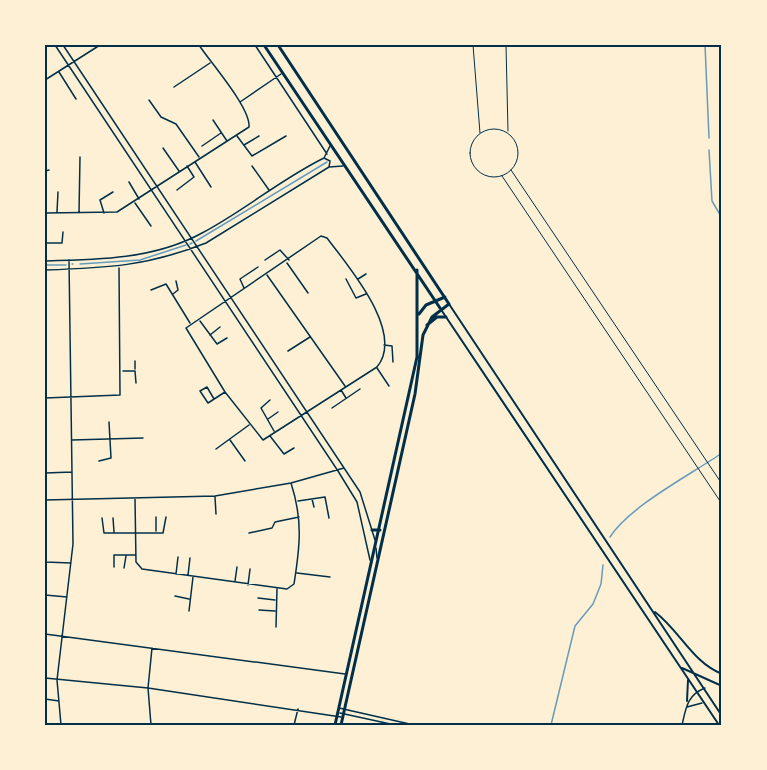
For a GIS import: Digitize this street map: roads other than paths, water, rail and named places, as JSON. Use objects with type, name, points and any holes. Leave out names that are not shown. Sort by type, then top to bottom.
[{"type":"main road","points":[[264,45],[441,308]]},
{"type":"main road","points":[[279,45],[449,304],[441,308],[426,327],[415,394],[341,725]]},
{"type":"main road","points":[[335,725],[381,530],[417,357],[417,270]]},
{"type":"main road","points":[[418,315],[426,305],[445,297]]},
{"type":"main road","points":[[426,327],[437,317],[446,317]]},
{"type":"main road","points":[[372,530],[381,530]]},
{"type":"street","points":[[55,45],[225,302],[303,414],[357,502],[372,566]]},
{"type":"street","points":[[63,45],[360,492],[372,530],[377,562]]},
{"type":"street","points":[[45,80],[100,45]]},
{"type":"street","points":[[45,213],[117,212],[135,203],[187,166],[249,127],[249,121],[239,102],[199,45]]},
{"type":"street","points":[[255,45],[327,154]]},
{"type":"street","points":[[174,87],[211,62]]},
{"type":"street","points":[[59,71],[76,99]]},
{"type":"street","points":[[239,102],[283,73]]},
{"type":"street","points":[[149,100],[161,117],[176,124],[200,158]]},
{"type":"street","points":[[213,120],[227,141]]},
{"type":"street","points":[[202,146],[222,133]]},
{"type":"street","points":[[237,136],[243,146],[254,156],[286,136]]},
{"type":"street","points":[[243,146],[259,136]]},
{"type":"street","points":[[45,261],[143,254],[191,238],[324,158],[330,145]]},
{"type":"street","points":[[163,148],[179,172]]},
{"type":"street","points":[[79,213],[80,157]]},
{"type":"street","points":[[324,158],[330,161],[329,167]]},
{"type":"street","points":[[194,162],[211,187]]},
{"type":"street","points":[[177,190],[194,177],[187,166]]},
{"type":"street","points":[[252,166],[270,191]]},
{"type":"street","points":[[45,270],[140,265],[191,249],[329,167],[345,167]]},
{"type":"street","points":[[45,171],[49,170]]},
{"type":"street","points":[[129,182],[139,199]]},
{"type":"street","points":[[57,213],[58,192]]},
{"type":"street","points":[[104,213],[100,200],[113,192]]},
{"type":"street","points":[[135,203],[151,226]]},
{"type":"street","points":[[45,243],[62,243],[63,232]]},
{"type":"street","points":[[321,236],[327,238],[367,294],[380,318],[383,345],[381,360],[377,368],[345,386],[270,436],[260,439],[225,392],[186,328],[288,261],[321,236]]},
{"type":"street","points":[[265,260],[280,250],[308,293]]},
{"type":"street","points":[[61,725],[57,680],[68,597],[73,501],[69,260]]},
{"type":"street","points":[[76,260],[77,269]]},
{"type":"street","points":[[45,398],[117,396],[122,391],[119,267]]},
{"type":"street","points":[[244,289],[240,279],[258,267]]},
{"type":"street","points":[[266,274],[345,386]]},
{"type":"street","points":[[357,279],[366,274]]},
{"type":"street","points":[[346,279],[356,298],[367,294]]},
{"type":"street","points":[[172,295],[178,290],[176,281]]},
{"type":"street","points":[[152,290],[164,283],[190,324]]},
{"type":"street","points":[[449,304],[582,508],[722,716]]},
{"type":"street","points":[[441,308],[719,725]]},
{"type":"street","points":[[200,320],[217,344],[227,338]]},
{"type":"street","points":[[210,335],[220,327]]},
{"type":"street","points":[[288,351],[311,336]]},
{"type":"street","points":[[383,345],[392,346],[393,362]]},
{"type":"street","points":[[135,361],[136,383]]},
{"type":"street","points":[[377,368],[390,386]]},
{"type":"street","points":[[122,371],[135,371]]},
{"type":"street","points":[[214,399],[207,387],[200,391],[207,403],[214,399],[225,392]]},
{"type":"street","points":[[341,389],[346,398]]},
{"type":"street","points":[[332,408],[360,389]]},
{"type":"street","points":[[270,400],[261,408],[274,432]]},
{"type":"street","points":[[267,420],[278,412]]},
{"type":"street","points":[[99,461],[111,458],[109,422]]},
{"type":"street","points":[[216,449],[249,425]]},
{"type":"street","points":[[270,436],[280,453],[284,454],[294,448]]},
{"type":"street","points":[[72,440],[143,438]]},
{"type":"street","points":[[229,439],[245,461]]},
{"type":"street","points":[[45,500],[215,496],[291,483],[344,468]]},
{"type":"street","points":[[45,472],[73,472]]},
{"type":"street","points":[[135,498],[135,555],[136,562],[142,569],[277,589],[291,587],[296,573],[300,517],[291,483]]},
{"type":"street","points":[[215,496],[216,514]]},
{"type":"street","points":[[297,501],[325,497],[329,518]]},
{"type":"street","points":[[311,498],[314,507]]},
{"type":"street","points":[[575,512],[582,508]]},
{"type":"street","points":[[156,517],[156,533]]},
{"type":"street","points":[[249,533],[272,528],[275,522],[300,517]]},
{"type":"street","points":[[102,518],[104,532],[156,533],[164,532],[166,518]]},
{"type":"street","points":[[113,518],[114,533]]},
{"type":"street","points":[[45,545],[45,562],[71,563]]},
{"type":"street","points":[[114,567],[114,555],[135,555]]},
{"type":"street","points":[[124,568],[126,555]]},
{"type":"street","points":[[176,574],[178,557]]},
{"type":"street","points":[[188,576],[190,558]]},
{"type":"street","points":[[235,583],[237,567]]},
{"type":"street","points":[[248,585],[250,568]]},
{"type":"street","points":[[296,573],[330,577]]},
{"type":"street","points":[[189,611],[193,576]]},
{"type":"street","points":[[276,627],[277,589]]},
{"type":"street","points":[[45,595],[68,597]]},
{"type":"street","points":[[175,596],[191,599]]},
{"type":"street","points":[[258,598],[276,600]]},
{"type":"street","points":[[651,609],[675,629],[694,656],[709,669],[722,674]]},
{"type":"street","points":[[259,610],[275,611]]},
{"type":"street","points":[[45,634],[346,674]]},
{"type":"street","points":[[151,725],[148,688],[153,647]]},
{"type":"street","points":[[680,667],[722,686]]},
{"type":"street","points":[[45,678],[148,688],[338,712],[394,725]]},
{"type":"street","points":[[682,725],[688,680]]},
{"type":"street","points":[[687,701],[696,692],[705,688]]},
{"type":"street","points":[[45,699],[59,701]]},
{"type":"street","points":[[686,707],[694,703],[704,703]]},
{"type":"street","points":[[294,725],[298,708]]},
{"type":"street","points":[[338,712],[414,725]]},
{"type":"street","points":[[382,722],[383,718]]},
{"type":"lane","points":[[473,45],[480,133]]},
{"type":"lane","points":[[506,45],[508,132]]},
{"type":"lane","points":[[496,128],[508,132],[516,141],[517,161],[511,170],[502,176],[484,175],[472,162],[471,146],[480,133],[496,128]]},
{"type":"lane","points":[[511,170],[722,484]]},
{"type":"lane","points":[[502,176],[722,504]]},
{"type":"waterway","points":[[705,45],[709,138]]},
{"type":"waterway","points":[[709,150],[712,201],[722,218]]},
{"type":"waterway","points":[[196,241],[327,162]]},
{"type":"waterway","points":[[80,264],[140,260],[186,245]]},
{"type":"waterway","points":[[45,265],[66,265]]},
{"type":"waterway","points":[[610,537],[631,514],[722,453]]},
{"type":"waterway","points":[[551,725],[575,626],[593,604],[601,584],[603,565]]}]
